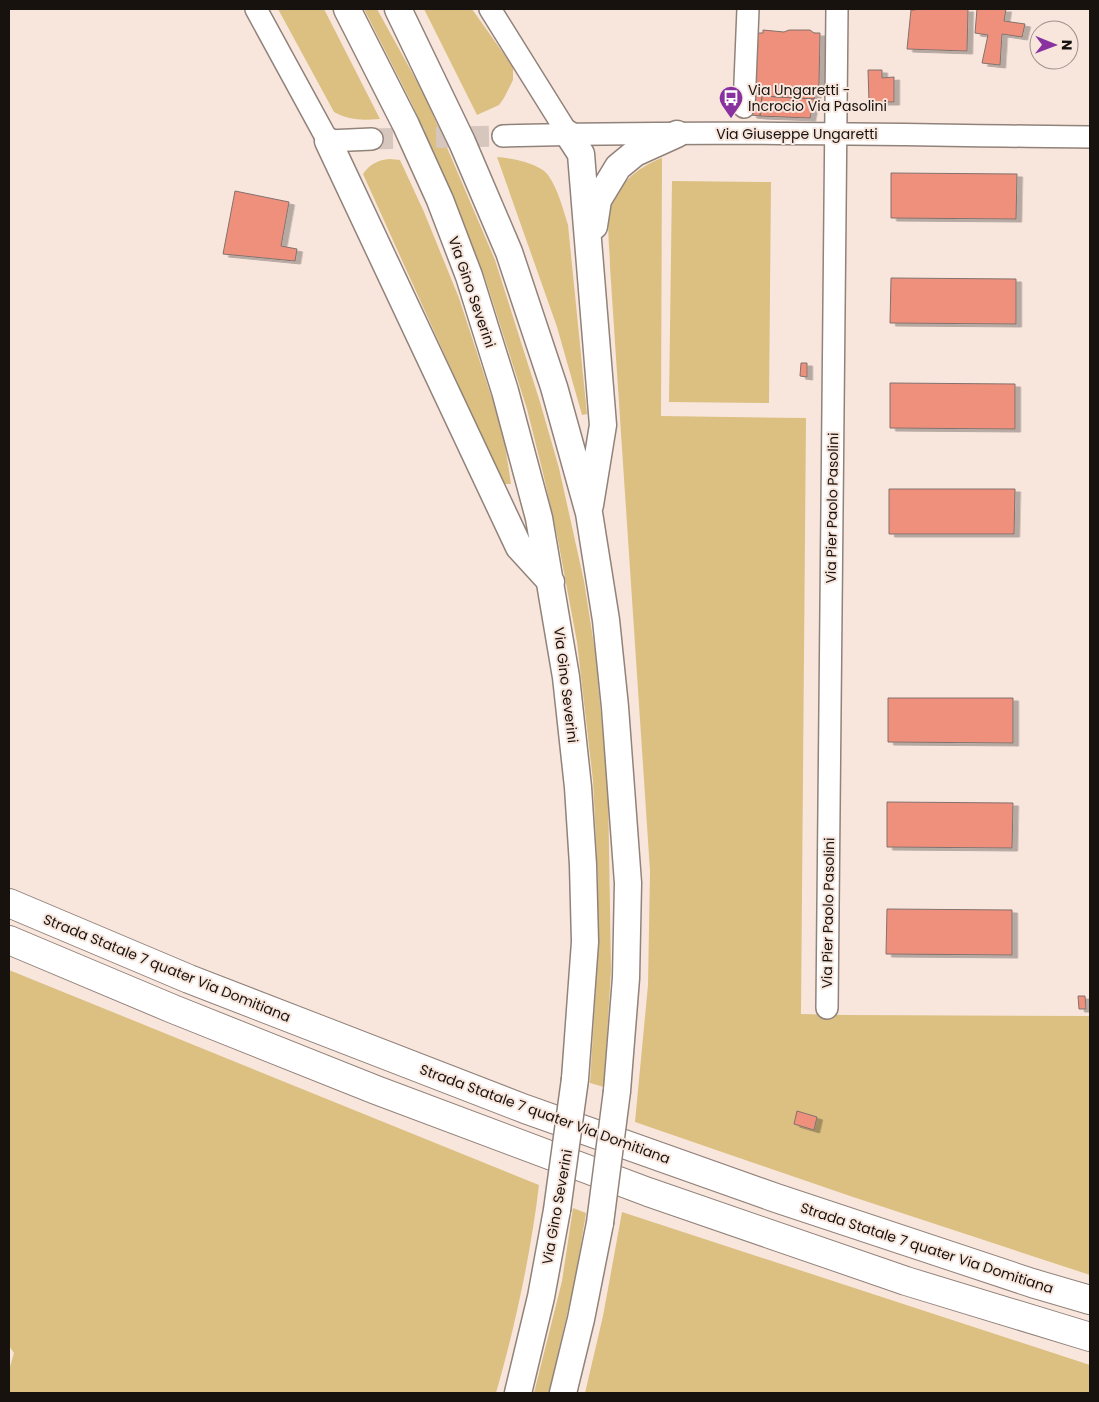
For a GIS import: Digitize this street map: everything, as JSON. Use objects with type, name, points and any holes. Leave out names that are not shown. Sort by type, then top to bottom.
[{"type":"highway","name":"Strada Statale 7 quater Via Domitiana","points":[[9,903],[189,979],[525,1109],[776,1198],[1090,1300]]},
{"type":"highway","points":[[9,940],[173,1009],[348,1079],[639,1188],[906,1281],[1090,1337]]},
{"type":"street","points":[[256,9],[328,140],[519,547],[551,582]]},
{"type":"street","name":"Via Gino Severini","points":[[348,9],[406,125],[436,192],[469,276],[505,391],[537,509],[566,677],[578,786],[585,942],[575,1079],[557,1210],[541,1297],[518,1393]]},
{"type":"street","points":[[398,9],[462,142],[509,252],[554,387],[589,513],[606,620],[615,707],[628,883],[626,978],[617,1091],[600,1223],[581,1319],[563,1393]]},
{"type":"street","points":[[490,9],[581,154],[604,425],[589,513]]},
{"type":"street","points":[[744,107],[748,9]]},
{"type":"street","name":"Via Pier Paolo Pasolini","points":[[827,1008],[837,9]]},
{"type":"street","name":"Via Giuseppe Ungaretti","points":[[503,136],[568,134],[835,134],[1090,138]]},
{"type":"street","points":[[590,254],[598,200],[618,167],[635,152],[677,134]]},
{"type":"street","points":[[328,140],[372,139]]},
{"type":"shaded area","points":[[278,9],[324,9],[380,119],[362,120],[334,112]]},
{"type":"shaded area","points":[[364,9],[377,9],[425,96],[495,260],[559,468],[584,581],[595,651],[608,788],[611,970],[604,1087],[590,1083],[597,967],[598,880],[593,781],[577,642],[557,535],[527,409],[485,278],[413,106]]},
{"type":"shaded area","points":[[424,9],[472,9],[513,67],[513,80],[499,105],[477,115]]},
{"type":"shaded area","points":[[497,157],[524,162],[544,171],[555,186],[560,199],[568,225],[587,414],[582,415],[557,327]]},
{"type":"shaded area","points":[[662,158],[661,416],[806,418],[801,1014],[1090,1016],[1090,1275],[853,1197],[635,1122],[648,985],[650,871],[608,222],[611,206],[620,188],[635,173]]},
{"type":"shaded area","points":[[390,159],[400,160],[424,212],[459,298],[503,432],[511,484],[503,484],[363,174],[375,163]]},
{"type":"shaded area","points":[[672,181],[771,182],[769,403],[669,402]]},
{"type":"shaded area","points":[[9,970],[539,1185],[522,1290],[496,1393],[9,1393],[9,1370],[14,1353],[9,1346]]},
{"type":"shaded area","points":[[573,1208],[586,1213],[576,1275],[549,1393],[534,1393],[562,1281]]},
{"type":"shaded area","points":[[622,1212],[1090,1365],[1090,1393],[585,1393],[603,1316]]},
{"type":"building","points":[[968,9],[967,51],[907,49],[911,10]]},
{"type":"building","points":[[977,9],[1006,9],[1004,21],[1025,24],[1022,37],[1002,34],[1000,65],[982,63],[988,35],[975,33]]},
{"type":"building","points":[[763,30],[784,32],[789,30],[810,30],[814,33],[820,33],[819,84],[814,99],[762,96],[760,116],[751,115],[756,33],[763,33]]},
{"type":"building","points":[[868,70],[882,70],[882,78],[894,77],[894,102],[869,102]]},
{"type":"building","points":[[762,96],[814,99],[810,118],[760,116]]},
{"type":"building","points":[[891,173],[1017,174],[1016,219],[891,218]]},
{"type":"building","points":[[235,191],[289,202],[281,246],[297,249],[295,261],[223,254]]},
{"type":"building","points":[[891,278],[1016,279],[1016,324],[890,323]]},
{"type":"building","points":[[801,363],[807,363],[807,377],[800,376]]},
{"type":"building","points":[[890,383],[1015,384],[1015,429],[890,428]]},
{"type":"building","points":[[889,489],[1015,489],[1014,534],[889,534]]},
{"type":"building","points":[[888,698],[1013,698],[1013,743],[888,742]]},
{"type":"building","points":[[887,802],[1013,803],[1012,848],[887,847]]},
{"type":"building","points":[[887,909],[1012,910],[1012,955],[886,954]]},
{"type":"building","points":[[1078,996],[1085,996],[1086,1009],[1079,1009]]},
{"type":"building","points":[[797,1111],[817,1117],[814,1130],[794,1124]]},
{"type":"tunnel","points":[[372,139],[503,136]]},
{"type":"place","name":"Via Ungaretti - Incrocio Via Pasolini","points":[[731,119]]}]
